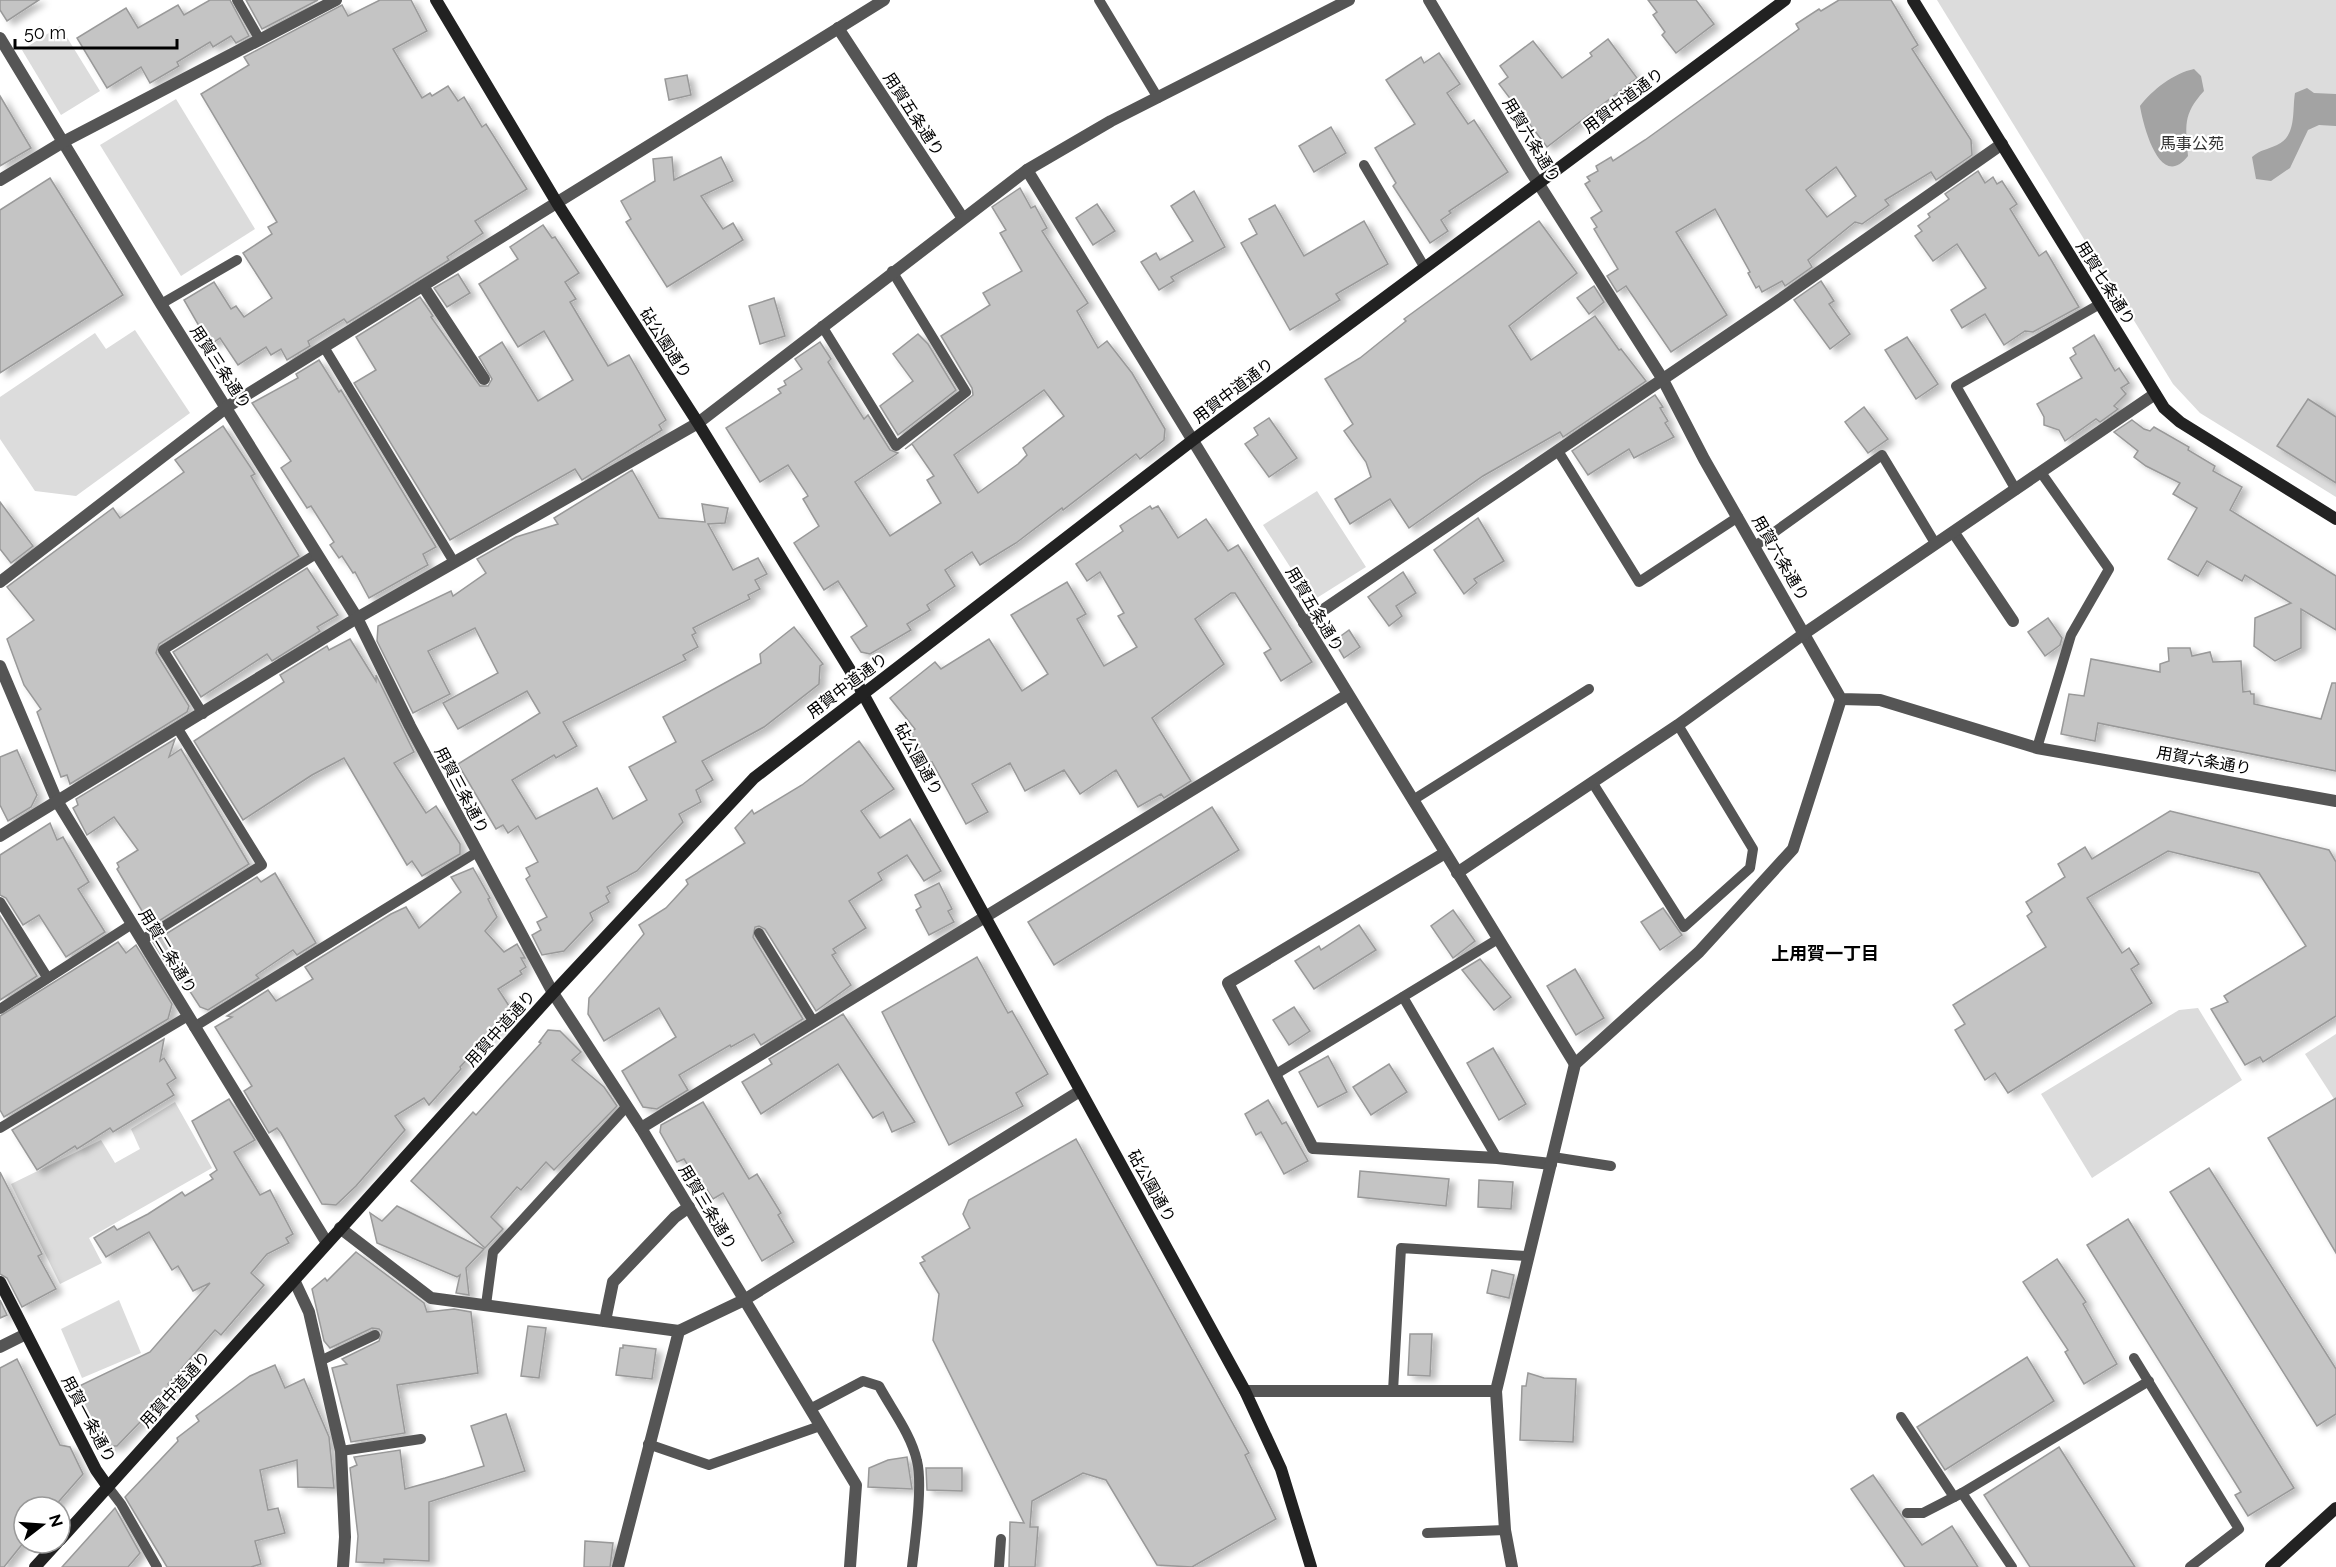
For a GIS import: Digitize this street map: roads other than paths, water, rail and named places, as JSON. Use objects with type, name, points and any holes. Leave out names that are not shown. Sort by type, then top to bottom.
[{"type":"street","points":[[0,180],[63,142],[336,0]]},
{"type":"street","name":"砧公園通り","points":[[436,0],[557,203],[698,423],[863,693],[1245,1390],[1281,1469],[1311,1567]]},
{"type":"street","points":[[0,582],[227,406],[884,0]]},
{"type":"street","points":[[0,836],[357,618],[698,423],[962,217],[1027,170],[1111,121],[1349,0]]},
{"type":"street","name":"用賀六条通り","points":[[1429,0],[1539,183],[1662,378],[1841,699],[1880,700],[2037,748],[2336,801]]},
{"type":"street","name":"用賀中道通り","points":[[72,1527],[295,1282],[340,1227],[553,993],[754,778],[1193,440],[1785,0]]},
{"type":"street","name":"用賀七条通り","points":[[1913,0],[2164,408],[2180,422],[2336,519]]},
{"type":"street","name":"用賀五条通り","points":[[838,28],[962,217]]},
{"type":"street","name":"用賀三条通り","points":[[0,38],[161,304],[227,406],[357,618],[410,726],[553,993],[690,1207],[856,1485],[850,1567]]},
{"type":"street","points":[[1304,623],[1558,451],[2002,144]]},
{"type":"street","name":"用賀五条通り","points":[[1027,170],[1575,1064]]},
{"type":"street","points":[[423,286],[484,379]]},
{"type":"street","points":[[1457,873],[1678,725],[1805,633],[1935,543],[1954,533],[2042,474],[2155,394]]},
{"type":"street","points":[[1954,533],[2013,621]]},
{"type":"street","name":"用賀二条通り","points":[[0,666],[57,801],[327,1243]]},
{"type":"street","points":[[641,1128],[1347,695]]},
{"type":"street","points":[[1512,1567],[1505,1530],[1496,1391],[1575,1064],[1699,952],[1793,849],[1841,699]]},
{"type":"street","points":[[1445,853],[1228,983],[1313,1148],[1552,1161]]},
{"type":"street","points":[[340,1227],[431,1298],[679,1331],[744,1300],[1080,1090]]},
{"type":"street","points":[[605,1321],[613,1282],[675,1217],[690,1207]]},
{"type":"street","name":"用賀一条通り","points":[[0,1282],[96,1470],[108,1487]]},
{"type":"street","points":[[295,1282],[309,1312],[341,1451],[345,1537],[343,1567]]},
{"type":"street","points":[[618,1567],[679,1331]]},
{"type":"street","points":[[0,1347],[26,1334]]},
{"type":"street","points":[[1245,1390],[1496,1391]]},
{"type":"street","points":[[2271,1567],[2336,1508]]},
{"type":"street","name":"用賀中道通り","points":[[35,1567],[46,1555]]},
{"type":"lane","points":[[237,0],[260,40]]},
{"type":"lane","points":[[1099,0],[1158,98]]},
{"type":"lane","points":[[1364,165],[1425,268]]},
{"type":"lane","points":[[161,304],[237,260]]},
{"type":"lane","points":[[822,326],[896,446],[966,392],[892,272]]},
{"type":"lane","points":[[2016,490],[1956,386],[2100,304]]},
{"type":"lane","points":[[324,347],[454,562]]},
{"type":"lane","points":[[1558,451],[1639,582],[1738,517]]},
{"type":"lane","points":[[1755,546],[1882,455],[1935,543]]},
{"type":"lane","points":[[2037,748],[2071,635],[2109,569],[2042,474]]},
{"type":"lane","points":[[203,714],[163,650],[316,554]]},
{"type":"lane","points":[[1413,800],[1589,690]]},
{"type":"lane","points":[[1592,782],[1684,927],[1750,868],[1753,849],[1678,725]]},
{"type":"lane","points":[[142,940],[262,865],[178,729]]},
{"type":"lane","points":[[0,1128],[191,1022],[477,852]]},
{"type":"lane","points":[[0,902],[47,976]]},
{"type":"lane","points":[[0,1008],[132,924]]},
{"type":"lane","points":[[759,933],[813,1021]]},
{"type":"lane","points":[[1276,1074],[1498,939]]},
{"type":"lane","points":[[1403,997],[1497,1158]]},
{"type":"lane","points":[[486,1305],[493,1252],[627,1106]]},
{"type":"lane","points":[[1552,1161],[1611,1166]]},
{"type":"lane","points":[[1393,1391],[1401,1248],[1527,1256]]},
{"type":"lane","points":[[320,1361],[375,1335]]},
{"type":"lane","points":[[2134,1358],[2239,1529],[2190,1567]]},
{"type":"lane","points":[[1907,1513],[1923,1513],[1958,1495],[2149,1381]]},
{"type":"lane","points":[[810,1409],[863,1382],[879,1386],[909,1440],[918,1462],[917,1524],[912,1567]]},
{"type":"lane","points":[[1901,1417],[2012,1567]]},
{"type":"lane","points":[[648,1444],[709,1465],[820,1426]]},
{"type":"lane","points":[[341,1451],[421,1438]]},
{"type":"lane","name":"用賀一条通り","points":[[108,1487],[121,1504],[157,1567]]},
{"type":"lane","points":[[1427,1533],[1505,1530]]},
{"type":"lane","points":[[999,1567],[1001,1539]]},
{"type":"district","name":"上用賀一丁目","points":[[1825,954]]},
{"type":"park label","name":"馬事公苑","points":[[2192,143]]}]
